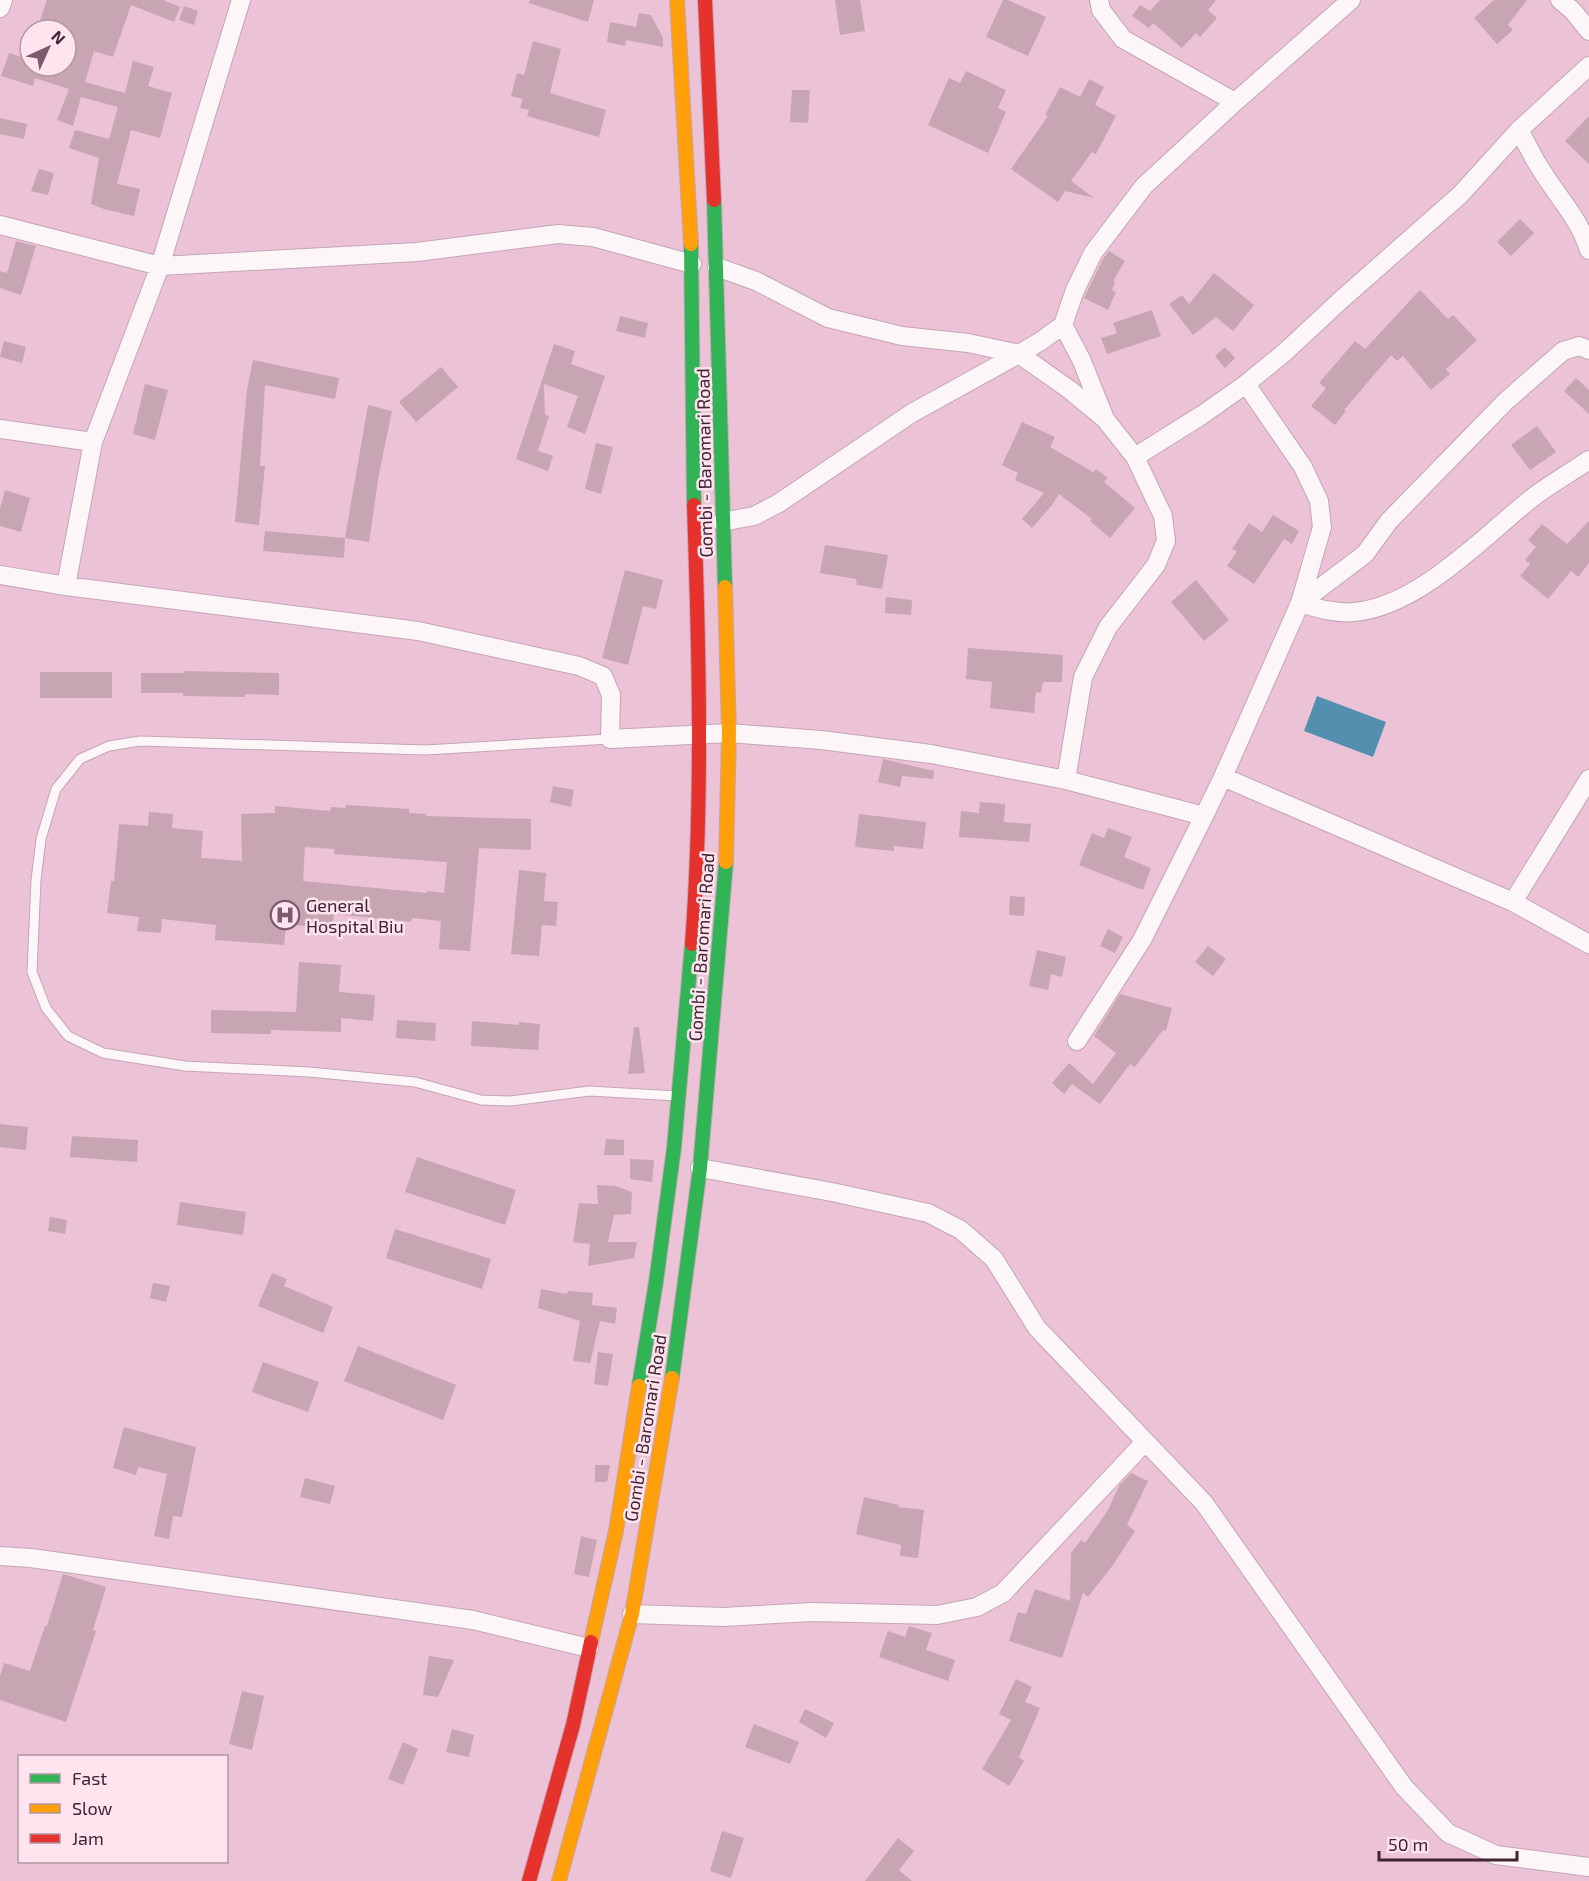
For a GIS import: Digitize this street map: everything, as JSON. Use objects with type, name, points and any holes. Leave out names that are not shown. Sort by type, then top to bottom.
[{"type":"main road","name":"Gombi - Baromari Road","points":[[559,1881],[551,1856],[573,1725],[616,1531],[656,1282],[680,1096],[695,904],[699,735],[698,583],[693,458],[692,264],[677,0]]},
{"type":"main road","name":"Gombi - Baromari Road","points":[[529,1881],[551,1856],[632,1614],[670,1392],[700,1168],[711,1058],[726,865],[729,733],[717,267],[705,0]]},
{"type":"street","points":[[0,8],[3,0]]},
{"type":"street","points":[[66,586],[93,442],[160,266],[241,0]]},
{"type":"street","points":[[1099,0],[1101,10],[1123,39],[1234,102]]},
{"type":"street","points":[[722,522],[754,516],[780,503],[912,413],[1019,354],[1063,324],[1075,290],[1094,253],[1114,223],[1144,186],[1234,102],[1350,0]]},
{"type":"street","points":[[1560,0],[1573,11],[1589,31]]},
{"type":"street","points":[[1135,457],[1202,415],[1246,384],[1285,352],[1460,195],[1519,130],[1589,66]]},
{"type":"street","points":[[1519,130],[1542,172],[1567,205],[1584,234],[1589,250]]},
{"type":"street","points":[[0,225],[160,266],[417,252],[558,234],[593,237],[692,264]]},
{"type":"street","points":[[717,267],[756,280],[828,318],[902,336],[968,343],[1019,354],[1070,390],[1105,419],[1135,457],[1163,516],[1166,541],[1156,565],[1107,627],[1083,677],[1066,780]]},
{"type":"street","points":[[1063,324],[1081,359],[1105,419]]},
{"type":"street","points":[[1300,603],[1365,554],[1389,521],[1445,462],[1521,388],[1563,351],[1579,346],[1589,350]]},
{"type":"street","points":[[1077,1041],[1142,939],[1223,777],[1300,603],[1322,526],[1319,501],[1303,467],[1246,384]]},
{"type":"street","points":[[0,429],[93,442]]},
{"type":"street","points":[[1300,603],[1321,609],[1353,612],[1388,605],[1440,575],[1535,496],[1589,460]]},
{"type":"street","points":[[0,575],[66,586],[418,631],[579,666],[603,676],[611,695],[610,739],[729,733],[821,740],[931,754],[1066,780],[1204,816]]},
{"type":"street","points":[[1223,777],[1513,902],[1589,944]]},
{"type":"street","points":[[1513,902],[1589,779]]},
{"type":"street","points":[[700,1168],[832,1192],[928,1213],[962,1230],[994,1259],[1037,1328],[1204,1503],[1404,1787],[1448,1833],[1496,1855],[1589,1868]]},
{"type":"street","points":[[632,1614],[723,1617],[812,1612],[937,1614],[977,1607],[1003,1593],[1145,1442]]},
{"type":"street","points":[[0,1556],[43,1559],[474,1620],[589,1648]]},
{"type":"lane","points":[[610,739],[425,750],[140,741],[109,746],[80,759],[56,789],[41,839],[36,880],[32,972],[46,1008],[68,1036],[103,1053],[185,1066],[309,1072],[415,1082],[481,1100],[511,1101],[589,1091],[680,1096]]},
{"type":"water","points":[[1317,696],[1386,722],[1373,757],[1304,731]]},
{"type":"building","points":[[47,0],[163,0],[180,7],[174,22],[131,5],[113,57],[94,51],[85,82],[125,93],[133,61],[154,67],[148,86],[172,93],[160,138],[131,130],[117,184],[140,189],[134,216],[91,204],[99,158],[69,148],[75,130],[109,139],[118,107],[81,97],[73,126],[57,120],[69,89],[35,78],[78,78],[78,18],[41,18]]},
{"type":"building","points":[[530,0],[594,0],[588,22],[529,3]]},
{"type":"building","points":[[835,0],[860,0],[865,31],[840,35]]},
{"type":"building","points":[[1003,0],[1008,0],[1046,17],[1028,56],[986,37]]},
{"type":"building","points":[[1160,0],[1216,0],[1208,10],[1217,18],[1200,37],[1196,33],[1182,48],[1153,23],[1149,28],[1132,16],[1140,5],[1150,11]]},
{"type":"building","points":[[1494,0],[1527,0],[1508,25],[1513,30],[1497,44],[1474,18]]},
{"type":"building","points":[[184,6],[198,11],[194,25],[179,20]]},
{"type":"building","points":[[639,13],[651,15],[663,38],[663,47],[626,40],[625,46],[607,42],[610,22],[636,27]]},
{"type":"building","points":[[533,41],[561,49],[550,93],[606,110],[599,137],[527,116],[529,110],[520,108],[523,99],[511,96],[517,73],[524,75]]},
{"type":"building","points":[[9,53],[18,56],[18,78],[35,78],[33,86],[1,76]]},
{"type":"building","points":[[966,71],[1006,90],[998,108],[1006,112],[988,153],[928,125],[949,78],[960,83]]},
{"type":"building","points":[[1089,79],[1104,87],[1095,105],[1116,116],[1096,154],[1092,152],[1071,181],[1094,198],[1065,191],[1058,202],[1011,169],[1048,116],[1045,115],[1060,87],[1080,97]]},
{"type":"building","points":[[792,90],[810,90],[808,123],[790,122]]},
{"type":"building","points":[[1589,116],[1589,164],[1565,141]]},
{"type":"building","points":[[0,118],[27,124],[24,139],[0,134]]},
{"type":"building","points":[[39,169],[54,173],[48,195],[31,191]]},
{"type":"building","points":[[1520,219],[1534,233],[1511,256],[1497,242]]},
{"type":"building","points":[[16,241],[36,246],[21,295],[0,288],[0,271],[7,273]]},
{"type":"building","points":[[1109,251],[1125,261],[1113,281],[1115,282],[1112,290],[1116,292],[1108,310],[1084,298]]},
{"type":"building","points":[[1214,273],[1254,305],[1233,331],[1216,317],[1193,335],[1169,304],[1182,295],[1189,304]]},
{"type":"building","points":[[1420,290],[1448,319],[1453,315],[1477,340],[1446,369],[1450,374],[1431,390],[1403,356],[1397,361],[1391,355],[1344,410],[1346,411],[1335,425],[1311,406],[1326,388],[1319,383],[1355,341],[1365,349]]},
{"type":"building","points":[[1152,310],[1161,336],[1107,354],[1101,338],[1117,333],[1113,323]]},
{"type":"building","points":[[620,316],[648,323],[645,338],[616,331]]},
{"type":"building","points":[[4,341],[26,347],[22,363],[0,357]]},
{"type":"building","points":[[554,344],[575,351],[571,364],[605,376],[585,434],[567,427],[578,396],[544,384],[545,415],[549,416],[538,451],[553,456],[548,471],[516,459]]},
{"type":"building","points":[[1225,347],[1235,358],[1225,368],[1215,356]]},
{"type":"building","points":[[253,360],[339,378],[335,399],[265,385],[260,466],[265,466],[259,525],[235,522],[247,389]]},
{"type":"building","points":[[441,367],[458,387],[416,422],[399,402]]},
{"type":"building","points":[[1576,378],[1589,390],[1589,414],[1564,391]]},
{"type":"building","points":[[145,384],[168,390],[155,440],[133,434]]},
{"type":"building","points":[[368,405],[392,411],[379,474],[369,542],[345,538]]},
{"type":"building","points":[[1022,422],[1055,437],[1050,447],[1093,472],[1096,469],[1108,478],[1104,482],[1135,508],[1110,538],[1090,521],[1092,519],[1059,494],[1032,528],[1022,519],[1044,493],[1015,480],[1018,473],[1002,465]]},
{"type":"building","points":[[1537,426],[1556,452],[1530,470],[1511,445]]},
{"type":"building","points":[[596,443],[613,447],[601,494],[585,489]]},
{"type":"building","points":[[5,490],[30,498],[21,532],[0,526],[0,509]]},
{"type":"building","points":[[1273,515],[1299,531],[1292,544],[1284,539],[1254,584],[1227,566],[1237,551],[1232,549],[1249,523],[1262,532]]},
{"type":"building","points":[[1589,521],[1589,563],[1578,577],[1571,571],[1548,599],[1520,576],[1530,564],[1525,560],[1536,547],[1528,540],[1542,524],[1567,544]]},
{"type":"building","points":[[265,531],[345,538],[344,558],[263,551]]},
{"type":"building","points":[[825,545],[888,555],[882,589],[857,585],[856,579],[820,573]]},
{"type":"building","points":[[625,570],[663,580],[656,609],[643,606],[628,665],[602,658]]},
{"type":"building","points":[[1196,580],[1229,620],[1204,641],[1171,602]]},
{"type":"building","points":[[886,597],[912,600],[911,615],[885,613]]},
{"type":"building","points":[[968,648],[1063,655],[1062,682],[1043,682],[1041,693],[1036,692],[1034,713],[990,708],[992,682],[966,679]]},
{"type":"building","points":[[184,671],[279,673],[279,695],[245,694],[245,697],[141,693],[141,673],[184,673]]},
{"type":"building","points":[[40,672],[112,672],[112,698],[40,698]]},
{"type":"building","points":[[883,759],[934,771],[933,779],[902,776],[900,787],[878,782]]},
{"type":"building","points":[[553,786],[574,790],[571,807],[550,802]]},
{"type":"building","points":[[980,802],[1005,804],[1004,822],[1031,824],[1029,842],[959,837],[961,811],[979,813]]},
{"type":"building","points":[[346,805],[409,809],[409,813],[426,814],[426,816],[531,819],[531,850],[479,848],[470,951],[439,949],[441,921],[412,918],[411,922],[334,914],[332,929],[286,924],[284,945],[215,940],[216,925],[162,919],[161,933],[137,931],[139,917],[107,913],[111,881],[114,881],[119,824],[148,826],[149,812],[173,814],[172,828],[203,831],[201,858],[242,861],[241,814],[275,813],[275,806],[330,811],[331,807],[345,808]],"holes":[[[305,847],[334,849],[334,854],[447,862],[444,893],[303,881]]]},
{"type":"building","points":[[859,814],[926,822],[923,849],[894,846],[894,851],[855,847]]},
{"type":"building","points":[[1108,828],[1132,837],[1124,857],[1151,868],[1143,890],[1079,865],[1092,833],[1104,838]]},
{"type":"building","points":[[519,870],[546,873],[544,901],[558,902],[556,926],[542,925],[539,956],[511,954]]},
{"type":"building","points":[[1010,896],[1025,897],[1024,916],[1009,915]]},
{"type":"building","points":[[1108,929],[1123,937],[1115,953],[1100,946]]},
{"type":"building","points":[[1208,946],[1226,959],[1213,976],[1195,962]]},
{"type":"building","points":[[1037,950],[1066,957],[1062,977],[1051,974],[1048,990],[1029,986]]},
{"type":"building","points":[[299,962],[341,965],[339,992],[375,995],[373,1021],[341,1018],[341,1032],[271,1030],[271,1034],[211,1033],[211,1010],[296,1012]]},
{"type":"building","points":[[1120,994],[1172,1008],[1166,1031],[1163,1030],[1135,1067],[1130,1064],[1100,1104],[1072,1084],[1064,1094],[1052,1083],[1069,1063],[1093,1084],[1116,1053],[1094,1036]]},
{"type":"building","points":[[397,1020],[436,1023],[435,1041],[396,1038]]},
{"type":"building","points":[[472,1021],[519,1025],[519,1022],[540,1024],[538,1050],[471,1046]]},
{"type":"building","points":[[634,1027],[639,1027],[645,1073],[628,1074]]},
{"type":"building","points":[[0,1124],[28,1127],[26,1150],[0,1147]]},
{"type":"building","points":[[72,1136],[138,1140],[137,1162],[70,1157]]},
{"type":"building","points":[[606,1139],[624,1140],[624,1155],[604,1155]]},
{"type":"building","points":[[417,1157],[516,1190],[505,1225],[405,1192]]},
{"type":"building","points":[[630,1159],[654,1160],[652,1182],[630,1179]]},
{"type":"building","points":[[597,1185],[616,1186],[632,1192],[631,1214],[614,1215],[608,1242],[637,1242],[634,1258],[588,1266],[590,1244],[573,1242],[579,1203],[598,1204]]},
{"type":"building","points":[[180,1202],[246,1212],[243,1235],[177,1225]]},
{"type":"building","points":[[50,1217],[67,1220],[65,1234],[48,1231]]},
{"type":"building","points":[[395,1229],[491,1259],[482,1289],[386,1258]]},
{"type":"building","points":[[272,1273],[287,1279],[284,1286],[333,1307],[323,1333],[258,1306]]},
{"type":"building","points":[[153,1283],[170,1286],[166,1302],[150,1298]]},
{"type":"building","points":[[541,1289],[567,1294],[568,1291],[593,1293],[592,1305],[617,1308],[615,1324],[600,1321],[590,1363],[573,1361],[580,1321],[538,1308]]},
{"type":"building","points":[[358,1346],[456,1385],[443,1420],[344,1381]]},
{"type":"building","points":[[598,1352],[613,1354],[608,1386],[594,1384]]},
{"type":"building","points":[[263,1362],[319,1382],[308,1412],[252,1392]]},
{"type":"building","points":[[124,1427],[196,1447],[182,1517],[173,1516],[169,1539],[154,1536],[167,1474],[138,1467],[136,1475],[113,1468]]},
{"type":"building","points":[[595,1465],[610,1465],[607,1482],[595,1482]]},
{"type":"building","points":[[1131,1473],[1148,1481],[1127,1525],[1135,1531],[1113,1565],[1088,1597],[1083,1593],[1062,1658],[1009,1641],[1018,1612],[1026,1614],[1035,1589],[1070,1601],[1071,1553],[1081,1540],[1085,1543],[1108,1510],[1119,1486]]},
{"type":"building","points":[[305,1478],[335,1486],[330,1504],[300,1497]]},
{"type":"building","points":[[864,1497],[899,1505],[898,1507],[924,1510],[918,1558],[900,1556],[901,1545],[856,1534]]},
{"type":"building","points":[[581,1536],[597,1540],[589,1577],[574,1574]]},
{"type":"building","points":[[63,1574],[106,1587],[93,1630],[96,1631],[66,1722],[0,1700],[0,1676],[4,1663],[30,1671]]},
{"type":"building","points":[[909,1626],[932,1633],[926,1650],[955,1660],[948,1681],[879,1657],[888,1631],[905,1637]]},
{"type":"building","points":[[429,1656],[454,1660],[438,1697],[423,1695]]},
{"type":"building","points":[[1016,1679],[1032,1687],[1025,1702],[1040,1708],[1019,1757],[1024,1761],[1009,1786],[982,1769],[1011,1720],[999,1714]]},
{"type":"building","points":[[242,1691],[264,1696],[252,1750],[229,1744]]},
{"type":"building","points":[[805,1709],[834,1723],[826,1738],[799,1722]]},
{"type":"building","points":[[754,1724],[799,1742],[790,1764],[745,1747]]},
{"type":"building","points":[[452,1729],[474,1735],[469,1757],[446,1752]]},
{"type":"building","points":[[403,1742],[418,1749],[403,1785],[388,1779]]},
{"type":"building","points":[[722,1831],[744,1838],[731,1878],[710,1871]]},
{"type":"building","points":[[898,1838],[914,1851],[899,1870],[912,1881],[865,1881]]},
{"type":"traffic: fast","points":[[714,200],[725,587]]},
{"type":"traffic: fast","points":[[691,244],[694,505]]},
{"type":"traffic: fast","points":[[672,1378],[700,1168],[726,862]]},
{"type":"traffic: fast","points":[[639,1386],[674,1148],[692,944]]},
{"type":"traffic: slow","points":[[677,0],[691,244]]},
{"type":"traffic: slow","points":[[725,587],[729,733],[726,862]]},
{"type":"traffic: slow","points":[[559,1881],[632,1614],[672,1378]]},
{"type":"traffic: slow","points":[[591,1642],[616,1531],[639,1386]]},
{"type":"traffic: jam","points":[[705,0],[714,200]]},
{"type":"traffic: jam","points":[[692,944],[699,779],[694,505]]},
{"type":"traffic: jam","points":[[529,1881],[573,1725],[591,1642]]},
{"type":"place","name":"General Hospital Biu","points":[[285,915]]}]
